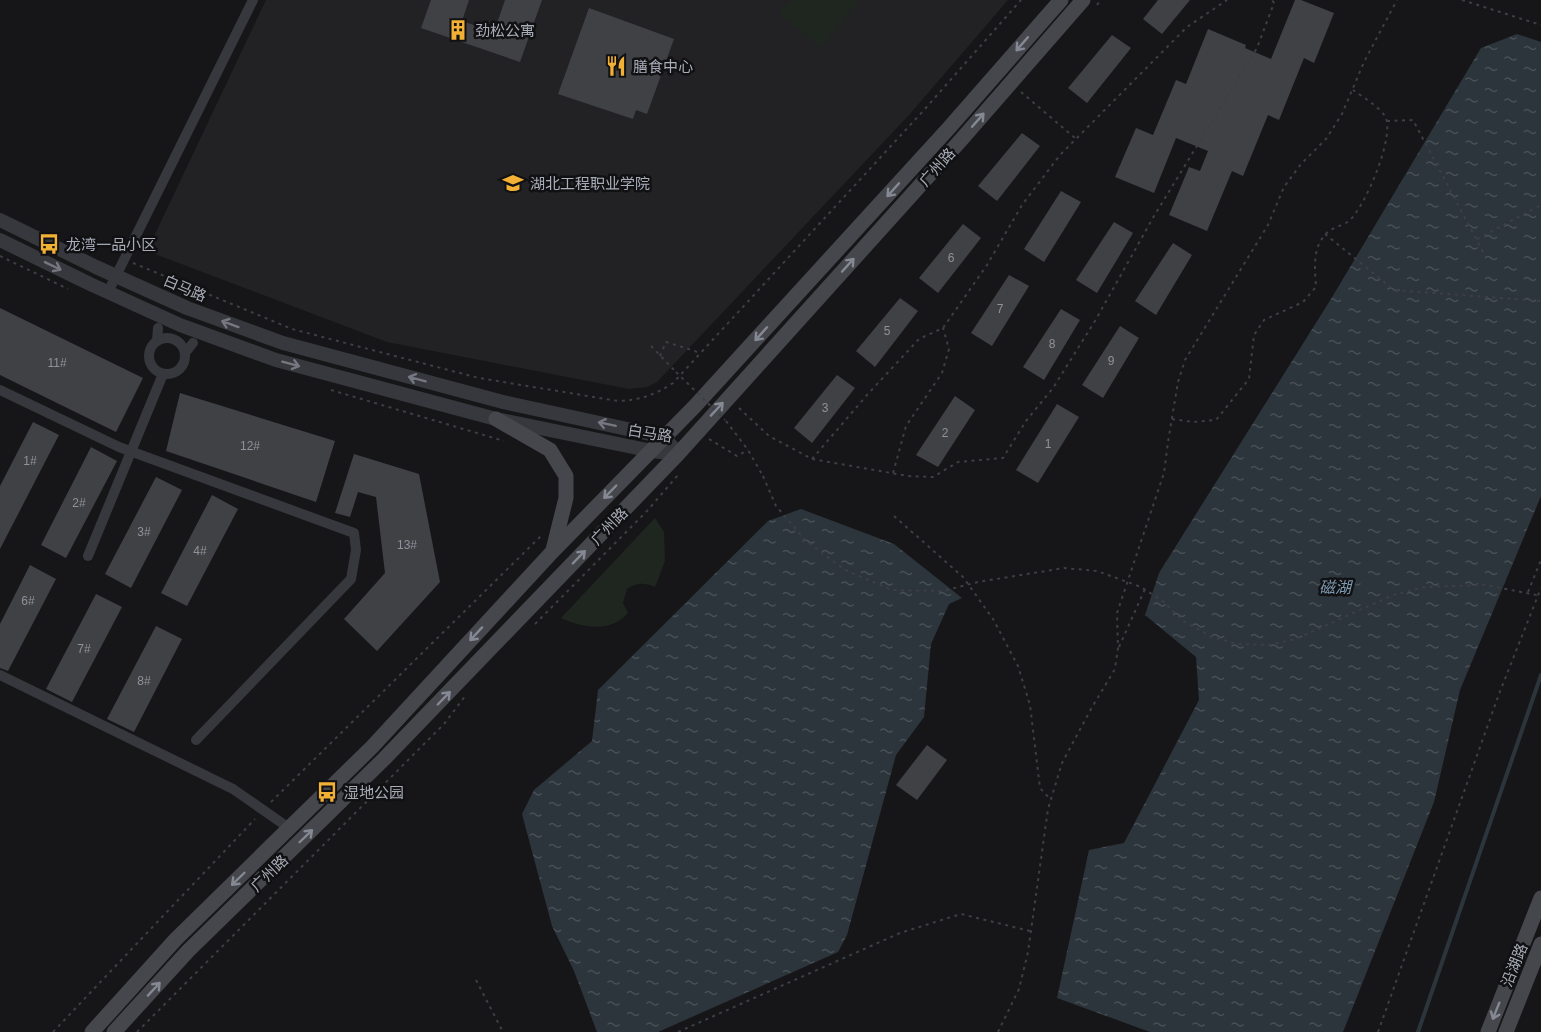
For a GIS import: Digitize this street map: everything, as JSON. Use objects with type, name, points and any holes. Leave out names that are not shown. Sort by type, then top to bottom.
[{"type":"main road","name":"广州路","points":[[92,1032],[176,939],[372,747],[553,551],[695,406],[948,129],[1061,0]]},
{"type":"main road","name":"广州路","points":[[114,1032],[188,951],[384,759],[678,454],[961,140],[1083,0]]},
{"type":"main road","points":[[496,419],[550,450],[566,476],[566,498],[553,551]]},
{"type":"main road","name":"沿湖路","points":[[1488,1032],[1541,898]]},
{"type":"main road","name":"沿湖路","points":[[1506,1032],[1541,944]]},
{"type":"street","points":[[108,292],[253,0]]},
{"type":"street","name":"白马路","points":[[0,220],[187,308],[283,343],[503,402],[664,437],[678,454]]},
{"type":"street","name":"白马路","points":[[0,240],[180,325],[276,360],[496,419],[652,451],[678,454]]},
{"type":"street","points":[[158,328],[157,341],[150,350],[150,362],[157,372],[169,374],[180,369],[185,353],[193,343]]},
{"type":"street","points":[[157,341],[174,339],[183,347],[185,353]]},
{"type":"street","points":[[88,556],[163,374]]},
{"type":"street","points":[[0,390],[131,451],[354,533],[356,550],[351,579],[196,740]]},
{"type":"street","points":[[0,675],[233,789],[289,828]]},
{"type":"path","points":[[124,259],[292,329],[479,378],[618,401],[655,395],[673,383],[700,354],[916,119],[1021,0]]},
{"type":"path","points":[[812,459],[919,339],[943,328],[987,265],[1022,205],[1075,138],[1187,27],[1227,0]]},
{"type":"path","points":[[728,398],[769,436],[812,459],[893,473],[933,477],[958,462],[1003,458],[1026,421],[1053,388],[1095,321],[1154,216],[1257,48],[1274,3],[1272,0]]},
{"type":"path","points":[[998,1032],[1019,989],[1028,952],[1051,800],[1062,763],[1115,669],[1118,648],[1117,613],[1164,473],[1178,382],[1185,360],[1268,225],[1284,187],[1301,164],[1326,139],[1342,114],[1364,62],[1397,0]]},
{"type":"path","points":[[1462,0],[1541,25]]},
{"type":"path","points":[[1172,419],[1193,422],[1216,420],[1249,379],[1254,335],[1264,320],[1303,302],[1316,287],[1314,256],[1325,234],[1349,221],[1364,201],[1377,171],[1389,127],[1384,115],[1353,89]]},
{"type":"path","points":[[1021,92],[1075,138]]},
{"type":"path","points":[[1387,122],[1413,120],[1422,133],[1483,252]]},
{"type":"path","points":[[1477,239],[1541,205]]},
{"type":"path","points":[[1325,234],[1394,290],[1541,301]]},
{"type":"path","points":[[893,473],[906,426],[942,373],[949,349],[943,328]]},
{"type":"path","points":[[660,356],[666,342],[700,354]]},
{"type":"path","points":[[651,346],[725,420],[748,450],[776,506],[806,541],[845,570],[892,590],[943,591],[978,582],[1064,568],[1097,571],[1144,589],[1164,602],[1183,621],[1212,637],[1237,644],[1269,645],[1296,639],[1393,595],[1425,587],[1486,585],[1541,596]]},
{"type":"path","points":[[708,439],[737,456],[748,450]]},
{"type":"path","points":[[894,516],[963,577],[993,619],[1018,666],[1030,705],[1040,788],[1051,800]]},
{"type":"path","points":[[52,1032],[263,810],[550,527]]},
{"type":"path","points":[[1528,592],[1541,560]]},
{"type":"path","points":[[1378,1032],[1499,694],[1541,588]]},
{"type":"path","points":[[1118,648],[1144,589]]},
{"type":"path","points":[[678,1032],[900,933],[934,922],[961,915],[1031,931]]},
{"type":"path","points":[[476,980],[503,1032]]},
{"type":"shaded area","name":"湖北工程职业学院","points":[[266,0],[1008,0],[910,114],[657,382],[647,387],[629,389],[387,342],[147,251]]},
{"type":"shaded area","points":[[791,0],[860,0],[820,48],[779,13]]},
{"type":"shaded area","points":[[655,518],[664,532],[665,561],[655,587],[641,584],[627,589],[623,603],[628,613],[613,624],[587,626],[561,618]]},
{"type":"water","name":"磁湖","points":[[1517,34],[1541,42],[1541,496],[1460,690],[1434,802],[1343,1032],[1150,1032],[1057,998],[1089,850],[1124,843],[1199,700],[1196,657],[1145,615],[1159,573],[1331,299],[1481,48]]},
{"type":"water","points":[[801,509],[894,544],[962,598],[949,604],[931,644],[924,717],[896,755],[847,935],[838,952],[658,1032],[597,1032],[574,971],[552,926],[522,814],[534,790],[592,741],[598,690],[768,521]]},
{"type":"building","name":"劲松公寓","points":[[431,0],[469,0],[462,21],[494,32],[505,0],[542,0],[520,62],[421,28]]},
{"type":"building","points":[[1158,0],[1190,0],[1162,34],[1143,19]]},
{"type":"building","points":[[1295,0],[1301,0],[1334,13],[1314,63],[1304,58],[1279,120],[1268,115],[1243,176],[1232,171],[1207,231],[1169,215],[1189,167],[1200,171],[1208,151],[1176,138],[1154,193],[1115,177],[1136,128],[1153,135],[1176,80],[1186,84],[1208,29],[1246,45],[1245,48],[1271,59]]},
{"type":"building","name":"膳食中心","points":[[589,8],[674,39],[647,114],[636,110],[633,119],[558,94]]},
{"type":"building","points":[[1112,35],[1131,48],[1087,103],[1068,88]]},
{"type":"building","points":[[1022,133],[1040,146],[997,201],[978,186]]},
{"type":"building","points":[[1061,191],[1081,202],[1044,262],[1024,249]]},
{"type":"building","points":[[1114,222],[1133,233],[1097,293],[1076,280]]},
{"type":"building","points":[[963,224],[981,238],[938,293],[919,278]]},
{"type":"building","points":[[1173,243],[1192,255],[1156,315],[1135,301]]},
{"type":"building","points":[[1009,275],[1029,286],[992,346],[971,333]]},
{"type":"building","points":[[900,298],[918,311],[875,367],[856,351]]},
{"type":"building","points":[[0,308],[143,378],[116,432],[0,375]]},
{"type":"building","points":[[1061,309],[1080,320],[1044,380],[1023,367]]},
{"type":"building","points":[[1120,326],[1139,338],[1103,398],[1082,385]]},
{"type":"building","points":[[837,375],[855,388],[812,443],[794,428]]},
{"type":"building","points":[[180,393],[335,441],[316,502],[166,451]]},
{"type":"building","points":[[955,396],[975,410],[938,467],[916,455]]},
{"type":"building","points":[[1057,404],[1079,417],[1038,483],[1016,470]]},
{"type":"building","points":[[33,422],[59,435],[0,549],[0,486]]},
{"type":"building","points":[[91,447],[117,461],[66,558],[41,545]]},
{"type":"building","points":[[354,454],[419,474],[440,582],[377,651],[344,619],[385,573],[376,497],[358,492],[350,517],[335,513]]},
{"type":"building","points":[[156,477],[182,490],[131,588],[105,574]]},
{"type":"building","points":[[212,495],[238,509],[187,606],[161,593]]},
{"type":"building","points":[[30,565],[56,579],[8,671],[0,668],[0,624]]},
{"type":"building","points":[[96,594],[122,607],[72,702],[46,689]]},
{"type":"building","points":[[156,626],[182,639],[134,732],[107,719]]},
{"type":"building","points":[[927,745],[947,760],[917,800],[896,785]]},
{"type":"waterway","points":[[1418,1032],[1541,675]]},
{"type":"place","name":"劲松公寓","points":[[458,30]]},
{"type":"place","name":"膳食中心","points":[[616,66]]},
{"type":"place","name":"湖北工程职业学院","points":[[513,183]]},
{"type":"place","name":"龙湾一品小区","points":[[49,244]]},
{"type":"place","name":"湿地公园","points":[[327,792]]}]
